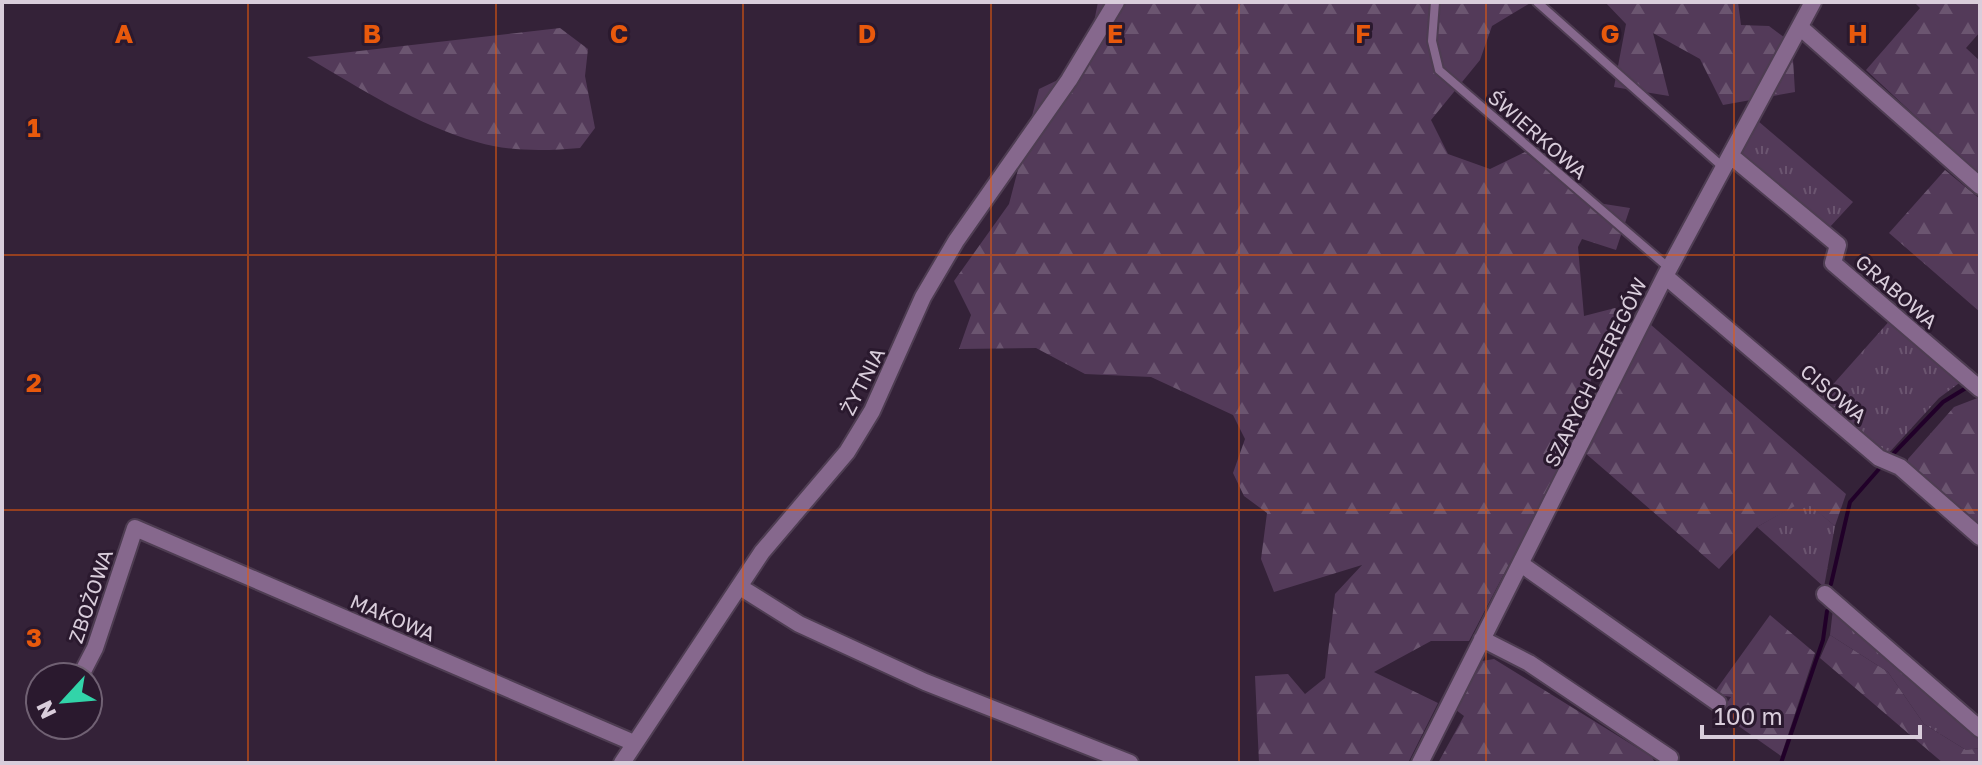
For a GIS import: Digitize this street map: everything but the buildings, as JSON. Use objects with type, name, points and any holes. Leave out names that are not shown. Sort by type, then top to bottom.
[{"type":"street","name":"ŻYTNIA","points":[[622,763],[762,552],[847,452],[872,411],[923,297],[949,252],[1069,80],[1116,2]]},
{"type":"street","name":"SZARYCH SZEREGÓW","points":[[1420,763],[1667,272],[1813,2]]},
{"type":"street","points":[[1801,28],[1980,186]]},
{"type":"street","name":"GRABOWA","points":[[1727,162],[1838,245],[1833,263],[1980,389]]},
{"type":"street","name":"CISOWA","points":[[1667,272],[1879,458],[1900,467],[1980,537]]},
{"type":"street","name":"ZBOŻOWA","points":[[88,661],[135,528]]},
{"type":"street","name":"MAKOWA","points":[[135,528],[634,743]]},
{"type":"street","points":[[1521,564],[1718,703]]},
{"type":"street","points":[[740,587],[799,624],[925,682],[1130,763]]},
{"type":"street","points":[[1825,594],[1980,729]]},
{"type":"street","points":[[1482,639],[1529,663],[1670,758]]},
{"type":"lane","name":"ŚWIERKOWA","points":[[1435,2],[1432,41],[1439,70],[1667,272]]},
{"type":"lane","points":[[1537,2],[1727,162]]},
{"type":"green space","points":[[1098,2],[1532,2],[1492,26],[1480,60],[1431,120],[1448,154],[1490,169],[1525,152],[1585,201],[1630,208],[1616,250],[1582,239],[1578,247],[1584,316],[1615,308],[1629,322],[1595,368],[1566,455],[1469,641],[1431,641],[1374,672],[1438,703],[1408,763],[1259,763],[1255,676],[1288,674],[1305,694],[1325,678],[1335,594],[1362,565],[1274,592],[1261,559],[1267,513],[1244,496],[1233,473],[1245,439],[1233,415],[1151,377],[1085,374],[1036,348],[959,349],[971,315],[954,281],[1009,204],[1039,89],[1085,67]]},
{"type":"green space","points":[[1605,2],[1738,2],[1741,25],[1769,26],[1792,43],[1795,92],[1723,105],[1700,59],[1653,33],[1669,96],[1614,87],[1626,24]]},
{"type":"green space","points":[[1914,2],[1980,2],[1980,32],[1966,48],[1980,61],[1980,176],[1866,70],[1920,8]]},
{"type":"green space","points":[[560,28],[588,49],[585,76],[595,128],[580,148],[515,149],[455,135],[390,105],[307,57]]},
{"type":"green space","points":[[1758,121],[1853,202],[1829,228],[1741,156]]},
{"type":"green space","points":[[1945,170],[1980,199],[1980,312],[1889,233]]},
{"type":"green space","points":[[1892,318],[1962,381],[1939,398],[1886,456],[1820,399]]},
{"type":"green space","points":[[1650,324],[1846,494],[1835,526],[1804,501],[1757,527],[1719,569],[1584,452]]},
{"type":"green space","points":[[1980,397],[1980,529],[1908,465],[1908,459],[1954,407]]},
{"type":"green space","points":[[1804,500],[1835,526],[1824,587],[1757,527]]},
{"type":"green space","points":[[1833,609],[1980,737],[1980,748],[1966,750],[1924,724],[1888,672],[1830,635]]},
{"type":"green space","points":[[1770,615],[1815,653],[1781,756],[1720,713],[1731,697],[1713,694]]},
{"type":"green space","points":[[1830,635],[1888,672],[1924,724],[1966,750],[1980,748],[1980,763],[1943,763],[1820,658]]},
{"type":"green space","points":[[1494,659],[1652,757],[1655,763],[1438,763],[1464,716],[1456,710],[1482,661]]},
{"type":"waterway","points":[[1894,453],[1943,402],[1966,388]]},
{"type":"waterway","points":[[1831,584],[1850,502],[1879,469]]},
{"type":"waterway","points":[[1781,763],[1823,640],[1827,611]]}]
